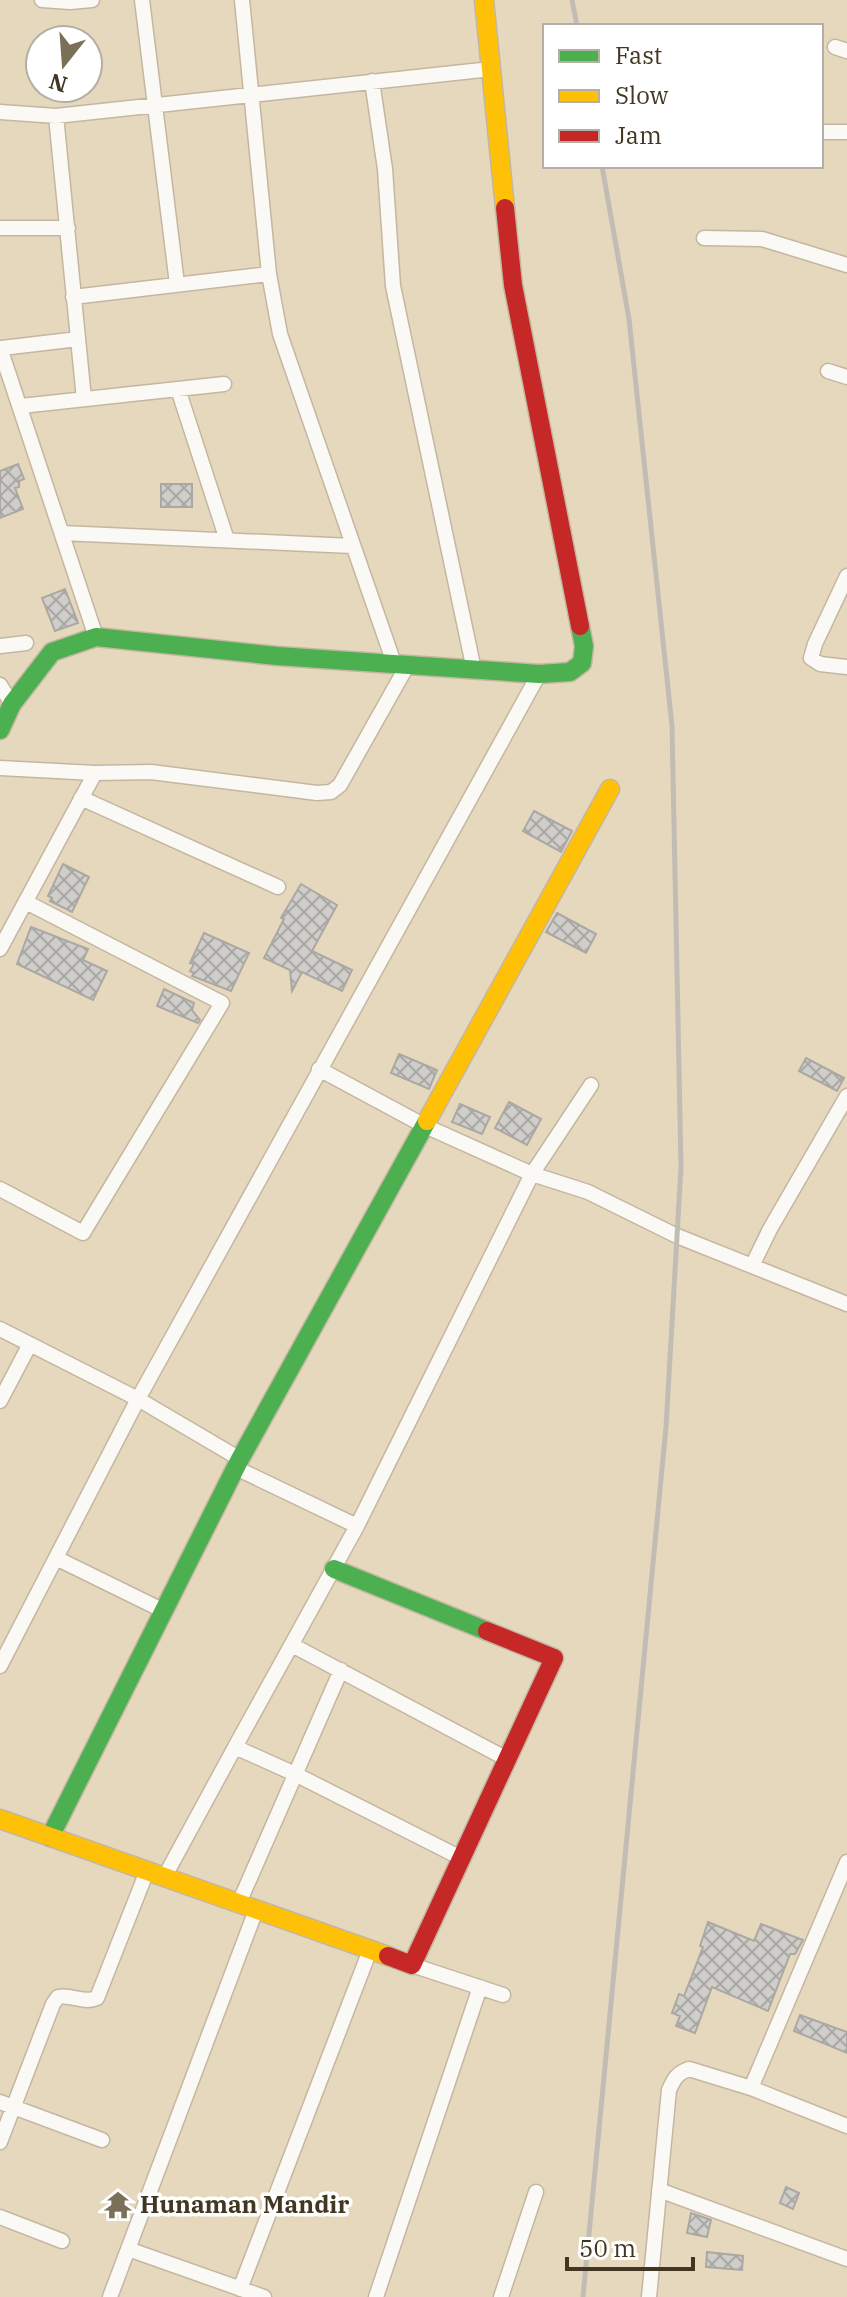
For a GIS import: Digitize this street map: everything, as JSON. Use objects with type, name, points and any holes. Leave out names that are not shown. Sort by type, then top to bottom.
[{"type":"street","points":[[42,0],[92,0]]},
{"type":"street","points":[[142,0],[177,284]]},
{"type":"street","points":[[0,768],[95,773],[151,772],[317,793],[331,792],[340,785],[401,666],[352,546],[283,348],[269,274],[242,0]]},
{"type":"street","points":[[0,730],[12,704],[52,652],[96,637],[401,666],[539,674],[562,674],[577,669],[582,663],[584,646],[513,285],[484,0]]},
{"type":"street","points":[[0,112],[56,116],[491,69]]},
{"type":"street","points":[[372,81],[385,169],[390,257],[398,313],[474,670]]},
{"type":"street","points":[[56,116],[84,399]]},
{"type":"street","points":[[823,132],[847,132]]},
{"type":"street","points":[[0,228],[68,228]]},
{"type":"street","points":[[704,238],[762,239],[847,265]]},
{"type":"street","points":[[73,297],[269,274]]},
{"type":"street","points":[[78,339],[1,348],[96,637]]},
{"type":"street","points":[[828,371],[847,377]]},
{"type":"street","points":[[21,406],[224,384]]},
{"type":"street","points":[[178,389],[227,540]]},
{"type":"street","points":[[62,533],[352,546]]},
{"type":"street","points":[[847,576],[811,658],[820,664],[847,667]]},
{"type":"street","points":[[0,646],[26,643]]},
{"type":"street","points":[[0,1666],[138,1399],[539,674]]},
{"type":"street","points":[[0,685],[12,704]]},
{"type":"street","points":[[0,949],[95,773]]},
{"type":"street","points":[[50,1837],[238,1463],[610,789]]},
{"type":"street","points":[[81,798],[278,887]]},
{"type":"street","points":[[0,1189],[83,1233],[222,1003],[26,902]]},
{"type":"street","points":[[319,1069],[423,1125],[532,1174],[588,1192],[677,1236],[847,1304]]},
{"type":"street","points":[[0,2142],[7,2104],[58,1997],[89,2002],[103,1990],[156,1874],[235,1747],[357,1526],[532,1174],[591,1085]]},
{"type":"street","points":[[752,1266],[847,1096]]},
{"type":"street","points":[[0,1329],[138,1399],[238,1463],[357,1526]]},
{"type":"street","points":[[0,1401],[30,1344]]},
{"type":"street","points":[[56,1558],[164,1611]]},
{"type":"street","points":[[334,1569],[554,1658],[412,1965]]},
{"type":"street","points":[[292,1645],[507,1759]]},
{"type":"street","points":[[110,2297],[295,1774],[341,1670]]},
{"type":"street","points":[[235,1747],[461,1858]]},
{"type":"street","points":[[0,1819],[503,1995]]},
{"type":"street","points":[[751,2088],[847,1862]]},
{"type":"street","points":[[240,2289],[370,1950]]},
{"type":"street","points":[[376,2297],[480,1987]]},
{"type":"street","points":[[649,2297],[669,2090],[679,2072],[689,2069],[751,2088],[847,2126]]},
{"type":"street","points":[[7,2104],[102,2140]]},
{"type":"street","points":[[659,2190],[847,2259]]},
{"type":"street","points":[[501,2297],[536,2192]]},
{"type":"street","points":[[0,2217],[62,2241]]},
{"type":"street","points":[[128,2249],[264,2297]]},
{"type":"building","points":[[18,464],[24,479],[15,488],[23,509],[0,518],[0,471]]},
{"type":"building","points":[[161,484],[192,484],[192,507],[161,507]]},
{"type":"building","points":[[65,589],[78,623],[55,631],[42,598]]},
{"type":"building","points":[[534,811],[572,831],[561,852],[523,831]]},
{"type":"building","points":[[63,864],[89,877],[72,912],[50,901],[52,898],[48,896]]},
{"type":"building","points":[[301,884],[337,905],[312,951],[352,970],[342,991],[302,972],[292,991],[290,970],[264,958],[284,919],[281,918]]},
{"type":"building","points":[[557,913],[596,934],[586,953],[546,932]]},
{"type":"building","points":[[31,927],[88,949],[83,960],[107,971],[93,1000],[17,964]]},
{"type":"building","points":[[204,933],[249,953],[231,991],[192,976],[194,973],[190,971],[194,964],[190,963]]},
{"type":"building","points":[[164,989],[194,1003],[192,1010],[200,1020],[198,1023],[157,1006]]},
{"type":"building","points":[[399,1054],[437,1070],[429,1089],[391,1073]]},
{"type":"building","points":[[806,1058],[844,1078],[837,1091],[799,1071]]},
{"type":"building","points":[[509,1102],[541,1119],[527,1145],[495,1128]]},
{"type":"building","points":[[460,1104],[490,1117],[482,1134],[452,1122]]},
{"type":"building","points":[[708,1922],[754,1941],[761,1924],[803,1940],[795,1954],[790,1954],[768,2011],[712,1987],[695,2033],[676,2026],[680,2016],[672,2013],[679,1994],[684,1996],[703,1947],[700,1946]]},
{"type":"building","points":[[800,2015],[847,2032],[847,2053],[794,2031]]},
{"type":"building","points":[[786,2187],[799,2193],[793,2209],[780,2203]]},
{"type":"building","points":[[691,2213],[711,2220],[707,2237],[687,2233]]},
{"type":"building","points":[[707,2252],[743,2256],[742,2270],[706,2267]]},
{"type":"railway","points":[[572,0],[577,24]]},
{"type":"railway","points":[[583,2297],[666,1427],[681,1167],[672,726],[629,319],[602,168]]},
{"type":"traffic: fast","points":[[0,730],[12,704],[52,652],[96,637],[277,656],[539,674],[570,672],[582,663],[584,646],[580,626]]},
{"type":"traffic: fast","points":[[50,1837],[240,1459],[427,1121]]},
{"type":"traffic: fast","points":[[334,1569],[487,1631]]},
{"type":"traffic: slow","points":[[484,0],[505,208]]},
{"type":"traffic: slow","points":[[427,1121],[610,789]]},
{"type":"traffic: slow","points":[[0,1819],[388,1956]]},
{"type":"traffic: jam","points":[[505,208],[513,285],[580,626]]},
{"type":"traffic: jam","points":[[388,1956],[412,1965],[554,1658],[487,1631]]},
{"type":"place","name":"Hunaman Mandir","points":[[118,2205]]}]
